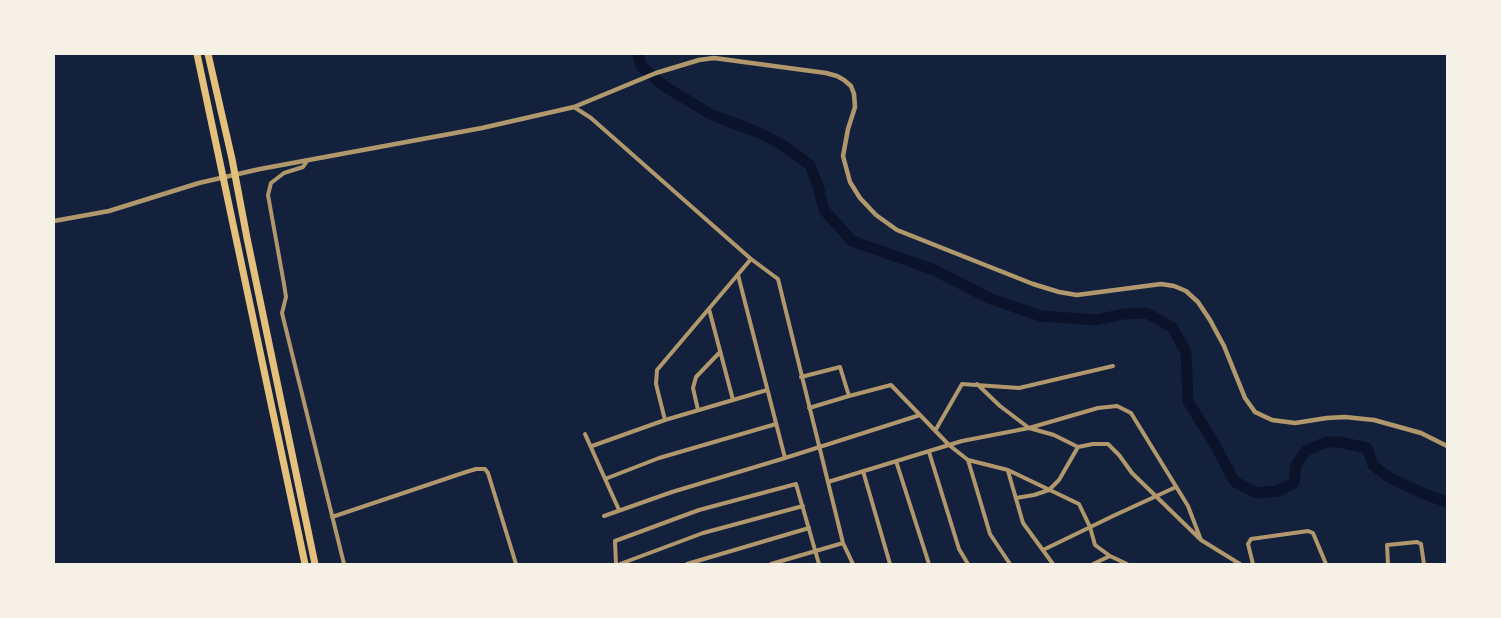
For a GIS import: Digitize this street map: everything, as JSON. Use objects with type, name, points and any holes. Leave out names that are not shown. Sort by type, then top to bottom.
[{"type":"highway","points":[[197,54],[305,564]]},
{"type":"highway","points":[[208,54],[232,159],[248,248],[315,564]]},
{"type":"street","points":[[54,220],[109,211],[200,183],[260,169],[482,128],[574,107],[656,73],[699,60],[714,58],[837,76],[851,86],[854,94],[855,107],[848,129],[843,156],[850,182],[860,198],[876,215],[897,230],[1059,292],[1077,295],[1161,284],[1174,286],[1186,291],[1198,302],[1210,320],[1224,346],[1245,398],[1255,412],[1272,420],[1295,423],[1312,419],[1345,417],[1374,420],[1421,433],[1447,446]]},
{"type":"street","points":[[574,107],[591,118],[751,259],[778,279],[843,543],[853,564]]},
{"type":"street","points":[[307,161],[303,167],[284,173],[271,183],[268,195],[286,297],[282,313],[344,564]]},
{"type":"street","points":[[665,420],[656,384],[657,370],[751,259]]},
{"type":"street","points":[[738,275],[785,458]]},
{"type":"street","points":[[709,309],[733,400]]},
{"type":"street","points":[[698,410],[693,388],[696,377],[720,352]]},
{"type":"street","points":[[935,431],[962,384],[1019,388],[1114,366]]},
{"type":"street","points":[[801,377],[840,367],[849,396]]},
{"type":"street","points":[[977,384],[1000,406],[1029,428],[1054,434],[1078,447],[1108,444],[1132,473],[1201,540],[1240,564]]},
{"type":"street","points":[[809,408],[892,385],[949,446],[968,460],[1008,470],[1079,504],[1090,527],[1095,545],[1110,556],[1127,564]]},
{"type":"street","points":[[592,446],[665,420],[767,390]]},
{"type":"street","points":[[828,482],[997,433],[1029,428],[1098,408],[1117,406],[1131,413],[1188,506],[1201,540]]},
{"type":"street","points":[[604,516],[672,492],[920,415]]},
{"type":"street","points":[[605,478],[658,458],[776,424]]},
{"type":"street","points":[[585,434],[619,510]]},
{"type":"street","points":[[1016,498],[1049,490],[1059,480],[1078,447]]},
{"type":"street","points":[[929,452],[958,548],[968,564]]},
{"type":"street","points":[[968,460],[990,534],[1010,564]]},
{"type":"street","points":[[896,461],[929,564]]},
{"type":"street","points":[[332,518],[466,472],[485,469],[488,473],[516,564]]},
{"type":"street","points":[[1008,470],[1023,523],[1053,564]]},
{"type":"street","points":[[863,471],[890,564]]},
{"type":"street","points":[[616,564],[615,541],[699,510],[796,484],[819,564]]},
{"type":"street","points":[[1043,550],[1176,487]]},
{"type":"street","points":[[620,564],[703,533],[802,506]]},
{"type":"street","points":[[687,564],[809,528]]},
{"type":"street","points":[[1253,564],[1248,544],[1251,539],[1308,531],[1313,533],[1325,564]]},
{"type":"street","points":[[1388,564],[1387,545],[1417,542],[1421,544],[1424,564]]},
{"type":"street","points":[[772,564],[843,543]]},
{"type":"street","points":[[1093,564],[1110,556]]},
{"type":"waterway","points":[[638,54],[641,66],[664,86],[712,115],[760,133],[784,146],[810,165],[824,210],[852,241],[932,269],[991,299],[1041,316],[1097,320],[1123,314],[1146,313],[1172,327],[1186,352],[1188,401],[1235,482],[1257,493],[1278,491],[1294,483],[1296,465],[1306,451],[1326,442],[1339,442],[1367,448],[1373,465],[1390,478],[1447,502]]}]
